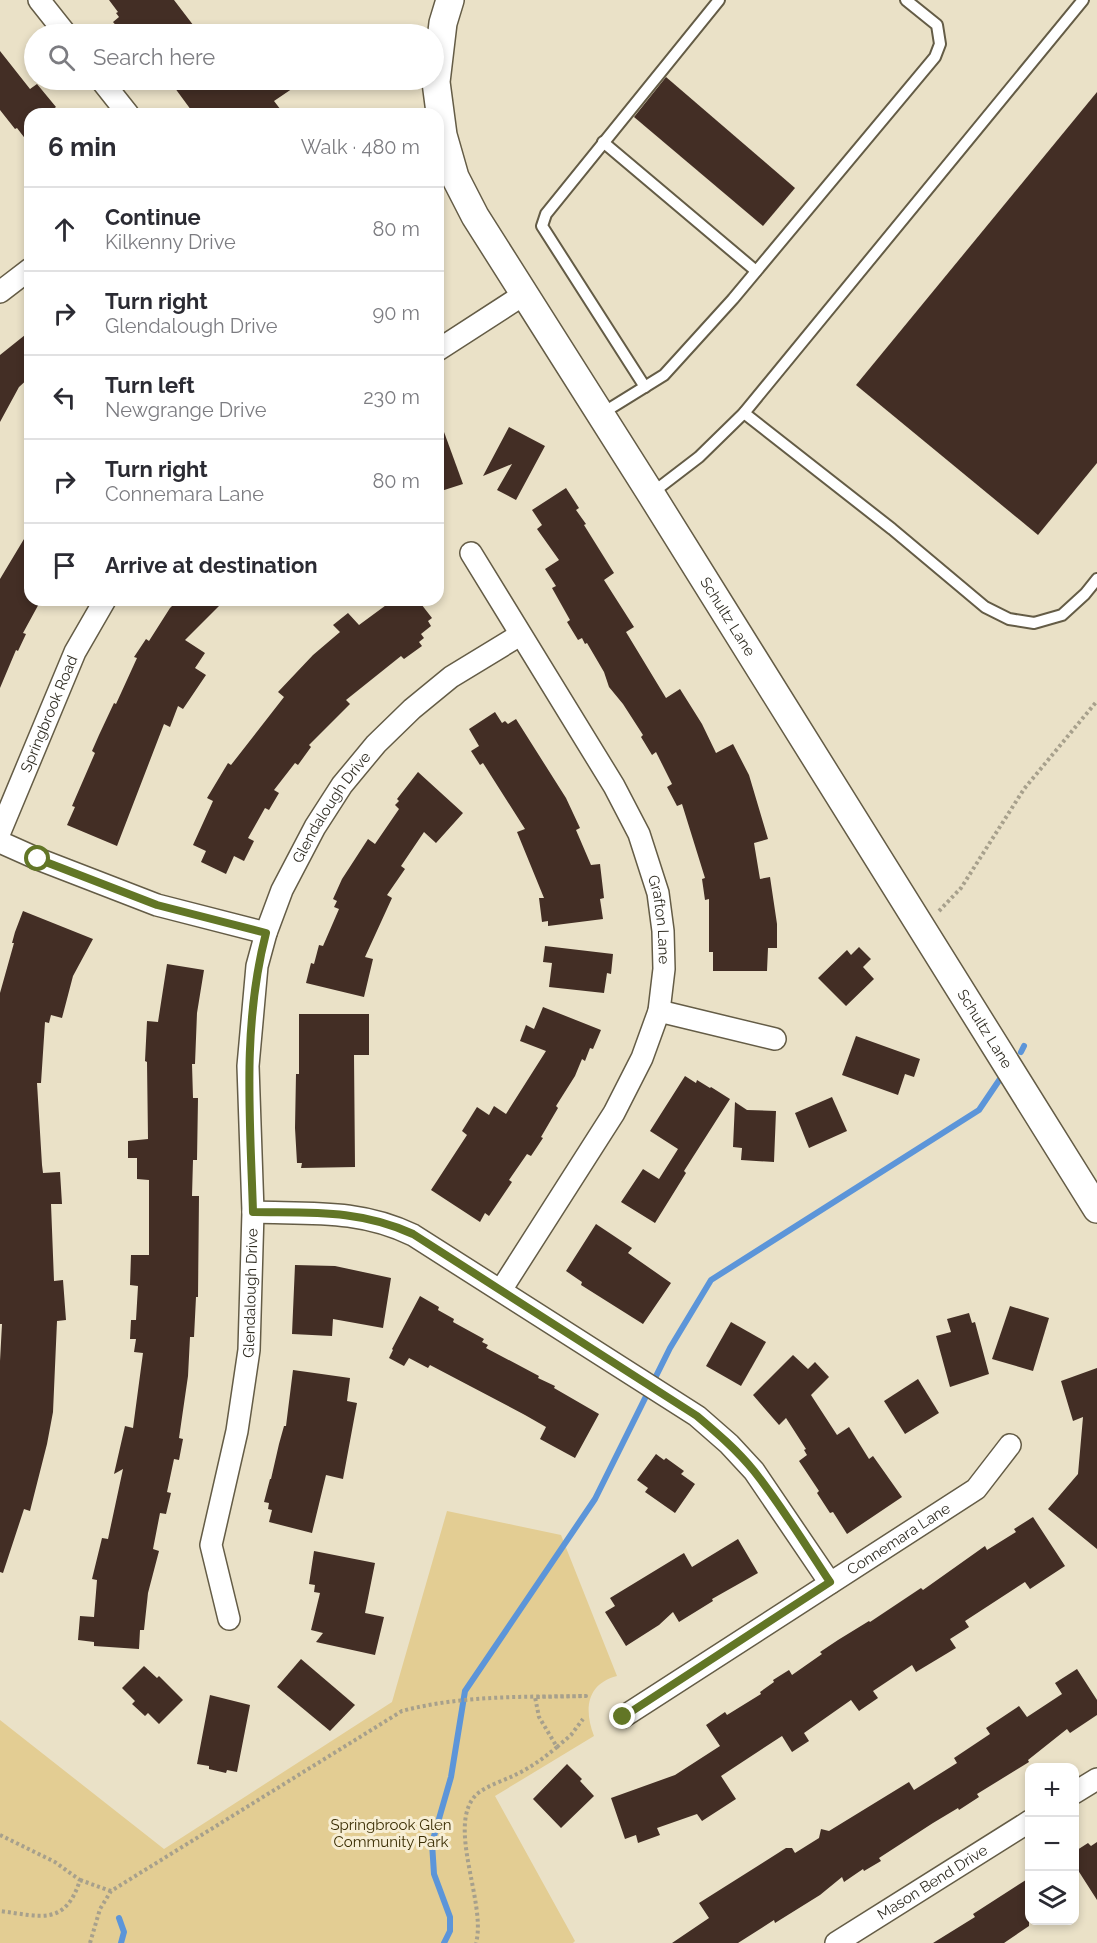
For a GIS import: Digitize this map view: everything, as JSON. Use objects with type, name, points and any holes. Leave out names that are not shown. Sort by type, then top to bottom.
[{"type":"street","points":[[39,0],[58,24]]},
{"type":"street","name":"Schultz Lane","points":[[443,24],[450,0]]},
{"type":"street","points":[[109,90],[123,108]]},
{"type":"street","name":"Schultz Lane","points":[[437,90],[439,108]]},
{"type":"street","name":"Schultz Lane","points":[[444,138],[460,187],[523,295],[601,414],[1097,1209]]},
{"type":"street","points":[[0,292],[24,274]]},
{"type":"street","points":[[444,346],[523,295]]},
{"type":"street","name":"Grafton Lane","points":[[471,553],[614,786],[639,834],[657,893],[663,931],[664,969],[659,1011],[642,1058],[614,1113],[501,1290]]},
{"type":"street","name":"Springbrook Road","points":[[0,832],[75,652],[102,606]]},
{"type":"street","name":"Glendalough Drive","points":[[229,1619],[211,1545],[237,1431],[249,1350],[253,1212],[248,1066],[257,966],[266,933],[282,890],[315,827],[342,785],[376,744],[412,709],[451,677],[520,635]]},
{"type":"street","points":[[0,842],[157,905],[266,933]]},
{"type":"street","points":[[659,1011],[775,1039]]},
{"type":"street","points":[[253,1212],[344,1214],[392,1224],[413,1234],[501,1290],[688,1411],[729,1444],[754,1471],[830,1582]]},
{"type":"street","name":"Connemara Lane","points":[[623,1717],[976,1489],[1010,1445]]},
{"type":"street","points":[[1079,1790],[1097,1779]]},
{"type":"street","name":"Mason Bend Drive","points":[[836,1943],[1025,1824]]},
{"type":"lane","points":[[645,387],[542,226],[546,214],[719,0]]},
{"type":"lane","points":[[601,414],[664,375],[756,271],[935,57],[940,44],[937,25],[906,0]]},
{"type":"lane","points":[[651,494],[699,457],[744,413],[1083,0]]},
{"type":"lane","points":[[603,142],[756,271]]},
{"type":"lane","points":[[744,413],[892,529],[985,607],[1009,619],[1034,623],[1062,615],[1085,594],[1097,579]]},
{"type":"path","points":[[922,928],[961,888],[1024,789],[1097,701]]},
{"type":"path","points":[[90,1943],[100,1910],[111,1891],[402,1711],[428,1704],[481,1699],[510,1697],[586,1696],[535,1697],[539,1718],[557,1747]]},
{"type":"path","points":[[476,1943],[477,1907],[464,1841],[468,1811],[476,1795],[544,1759],[571,1735],[583,1719]]},
{"type":"path","points":[[0,1835],[56,1862],[80,1880],[111,1891]]},
{"type":"path","points":[[0,1911],[48,1917],[59,1912],[73,1900],[80,1880]]},
{"type":"green space","name":"Springbrook Glen Community Park","points":[[447,1511],[561,1535],[617,1676],[599,1685],[590,1699],[589,1717],[594,1736],[495,1796],[575,1941],[573,1943],[0,1943],[0,1720],[164,1849],[392,1702]]},
{"type":"building","points":[[109,0],[174,0],[192,24],[115,24],[113,22],[119,17],[116,13],[118,12]]},
{"type":"building","points":[[0,51],[24,81],[24,90],[42,90],[56,107],[24,108],[24,137],[0,110]]},
{"type":"building","points":[[666,77],[795,188],[763,226],[634,117]]},
{"type":"building","points":[[176,90],[290,90],[274,101],[279,108],[190,108]]},
{"type":"building","points":[[1097,92],[1097,463],[1038,535],[856,385]]},
{"type":"building","points":[[24,336],[24,382],[19,387],[0,422],[0,355]]},
{"type":"building","points":[[509,427],[545,446],[516,500],[497,490],[512,464],[483,476]]},
{"type":"building","points":[[444,432],[463,484],[444,490]]},
{"type":"building","points":[[566,488],[579,508],[576,510],[586,524],[584,525],[614,573],[604,580],[634,627],[626,632],[666,698],[680,689],[702,724],[716,753],[733,744],[749,775],[768,839],[754,843],[760,879],[770,877],[777,924],[777,948],[768,948],[767,971],[713,971],[713,952],[709,952],[709,899],[705,900],[702,879],[705,878],[682,804],[677,806],[667,787],[672,784],[656,752],[652,755],[641,737],[643,735],[609,687],[604,672],[587,643],[585,644],[582,638],[578,640],[552,588],[556,586],[545,569],[559,560],[537,529],[542,525],[532,510]]},
{"type":"building","points":[[24,539],[24,606],[38,606],[23,633],[26,634],[18,651],[16,650],[0,688],[0,579]]},
{"type":"building","points":[[172,606],[219,606],[185,640],[205,653],[195,668],[206,675],[183,709],[178,706],[170,727],[164,724],[117,846],[67,825],[75,807],[72,806],[95,753],[92,751],[137,658],[134,657],[146,639],[149,641]]},
{"type":"building","points":[[385,606],[423,606],[432,618],[428,621],[431,626],[421,634],[424,638],[419,642],[422,646],[404,659],[401,656],[346,700],[350,704],[309,745],[311,747],[298,765],[295,763],[274,790],[279,793],[269,810],[265,808],[248,838],[254,841],[244,861],[234,856],[226,874],[201,862],[206,851],[193,845],[213,801],[207,798],[228,763],[231,765],[284,697],[278,692],[313,655],[340,632],[333,625],[348,613],[359,625]]},
{"type":"building","points":[[495,712],[502,723],[505,721],[508,724],[516,719],[566,798],[580,828],[576,830],[591,865],[600,864],[604,898],[600,899],[603,919],[548,926],[548,921],[542,922],[539,898],[544,898],[517,832],[525,829],[483,763],[480,765],[471,751],[479,746],[469,729]]},
{"type":"building","points":[[418,772],[463,813],[436,843],[424,832],[401,866],[405,869],[387,895],[392,898],[365,957],[373,959],[364,997],[306,983],[319,945],[323,946],[339,909],[334,907],[337,901],[333,899],[342,879],[368,839],[375,844],[399,809],[395,805],[399,801],[397,799]]},
{"type":"building","points":[[23,911],[93,939],[73,976],[62,1018],[51,1015],[49,1023],[45,1022],[41,1083],[37,1083],[42,1165],[43,1173],[60,1172],[62,1204],[51,1204],[54,1281],[63,1280],[66,1320],[57,1321],[53,1412],[47,1444],[30,1511],[24,1509],[3,1573],[0,1572],[2,1324],[0,1324],[0,993],[15,932]]},
{"type":"building","points":[[545,946],[613,954],[611,974],[607,973],[604,993],[549,987],[552,963],[543,962]]},
{"type":"building","points":[[859,947],[871,959],[863,967],[874,979],[846,1006],[818,978],[847,950],[851,955]]},
{"type":"building","points":[[167,964],[204,970],[197,1013],[195,1064],[192,1064],[193,1098],[198,1098],[197,1160],[193,1160],[192,1196],[199,1196],[198,1297],[196,1297],[194,1337],[190,1337],[188,1376],[179,1438],[183,1439],[179,1460],[174,1459],[167,1492],[171,1493],[166,1514],[160,1513],[153,1549],[159,1551],[148,1593],[144,1630],[140,1630],[139,1649],[94,1646],[94,1642],[78,1640],[80,1616],[94,1617],[97,1580],[92,1579],[102,1538],[108,1539],[123,1469],[114,1474],[125,1426],[133,1428],[143,1353],[134,1352],[136,1339],[130,1339],[131,1320],[136,1320],[138,1286],[130,1285],[131,1255],[149,1255],[149,1180],[137,1179],[137,1158],[128,1158],[128,1141],[148,1139],[147,1062],[145,1061],[147,1021],[158,1022]]},
{"type":"building","points":[[543,1007],[601,1030],[593,1049],[590,1048],[585,1061],[582,1059],[575,1076],[556,1106],[558,1108],[541,1137],[543,1138],[531,1156],[527,1154],[509,1180],[512,1182],[489,1216],[485,1213],[480,1222],[431,1190],[467,1135],[462,1131],[477,1107],[489,1115],[494,1106],[506,1114],[546,1051],[520,1041],[526,1025],[534,1029]]},
{"type":"building","points":[[299,1014],[369,1014],[369,1055],[354,1055],[355,1167],[301,1168],[302,1163],[297,1163],[295,1128],[296,1074],[299,1074]]},
{"type":"building","points":[[856,1036],[920,1059],[914,1077],[905,1074],[898,1095],[842,1075]]},
{"type":"building","points":[[685,1076],[696,1083],[697,1080],[711,1087],[730,1099],[684,1171],[686,1173],[655,1223],[621,1202],[643,1169],[659,1179],[678,1149],[650,1131]]},
{"type":"building","points":[[832,1097],[847,1131],[809,1148],[795,1113]]},
{"type":"building","points":[[735,1102],[747,1110],[776,1111],[774,1162],[741,1160],[742,1148],[733,1147]]},
{"type":"building","points":[[596,1224],[632,1248],[628,1253],[671,1283],[643,1324],[581,1285],[582,1282],[566,1271]]},
{"type":"building","points":[[295,1265],[335,1266],[391,1278],[383,1328],[333,1319],[332,1336],[292,1334]]},
{"type":"building","points":[[420,1296],[439,1307],[438,1310],[454,1319],[453,1322],[484,1339],[482,1342],[488,1345],[486,1348],[539,1376],[538,1378],[599,1414],[575,1458],[540,1439],[546,1427],[525,1415],[430,1365],[428,1368],[409,1358],[404,1366],[389,1358]]},
{"type":"building","points":[[1010,1306],[1049,1318],[1033,1371],[992,1359]]},
{"type":"building","points":[[969,1313],[972,1323],[975,1322],[989,1374],[950,1387],[936,1336],[951,1332],[947,1319]]},
{"type":"building","points":[[731,1322],[766,1342],[741,1386],[706,1366]]},
{"type":"building","points":[[793,1355],[808,1369],[815,1362],[829,1377],[811,1395],[837,1435],[849,1427],[869,1459],[873,1456],[902,1497],[847,1534],[833,1512],[830,1513],[817,1493],[819,1491],[799,1461],[807,1455],[804,1450],[806,1449],[786,1418],[779,1425],[753,1395]]},
{"type":"building","points":[[1097,1368],[1097,1549],[1048,1509],[1078,1474],[1083,1417],[1073,1421],[1061,1381]]},
{"type":"building","points":[[293,1370],[350,1378],[347,1401],[357,1403],[343,1479],[326,1475],[312,1533],[269,1522],[272,1510],[268,1509],[269,1503],[264,1502],[284,1426],[286,1426]]},
{"type":"building","points":[[918,1379],[939,1413],[905,1434],[884,1401]]},
{"type":"building","points":[[656,1454],[684,1471],[681,1474],[695,1484],[675,1513],[645,1492],[648,1488],[637,1480]]},
{"type":"building","points":[[1033,1517],[1065,1566],[1030,1589],[1025,1582],[965,1621],[969,1627],[950,1639],[956,1648],[916,1672],[912,1665],[873,1691],[878,1698],[859,1711],[851,1700],[804,1733],[809,1741],[792,1752],[782,1736],[721,1776],[736,1799],[702,1821],[697,1814],[657,1828],[660,1835],[638,1843],[636,1835],[625,1839],[611,1798],[675,1775],[720,1746],[706,1725],[725,1712],[727,1715],[761,1694],[760,1692],[774,1682],[773,1680],[789,1670],[792,1675],[838,1640],[921,1588],[923,1590],[985,1546],[987,1550],[1016,1532],[1014,1529]]},
{"type":"building","points":[[738,1539],[758,1573],[712,1599],[713,1601],[679,1622],[673,1612],[659,1625],[626,1646],[605,1612],[615,1606],[610,1598],[684,1553],[692,1567]]},
{"type":"building","points":[[314,1551],[375,1563],[365,1613],[384,1617],[375,1655],[316,1642],[323,1633],[311,1630],[320,1593],[314,1592],[315,1585],[309,1584]]},
{"type":"building","points":[[301,1659],[355,1705],[330,1731],[277,1687]]},
{"type":"building","points":[[144,1666],[157,1678],[159,1676],[183,1700],[159,1724],[148,1713],[145,1716],[132,1704],[135,1701],[122,1688]]},
{"type":"building","points":[[1077,1669],[1097,1700],[1097,1715],[1070,1733],[1067,1729],[1028,1760],[1029,1762],[977,1794],[979,1797],[959,1810],[958,1808],[879,1858],[881,1861],[864,1871],[863,1869],[844,1882],[842,1877],[820,1895],[738,1943],[672,1943],[709,1918],[699,1903],[786,1848],[792,1848],[795,1853],[819,1838],[821,1829],[829,1831],[909,1782],[914,1790],[957,1763],[954,1758],[990,1734],[986,1728],[1019,1706],[1027,1717],[1062,1694],[1055,1683]]},
{"type":"building","points":[[210,1695],[250,1705],[237,1772],[227,1770],[226,1773],[197,1764]]},
{"type":"building","points":[[567,1764],[594,1796],[561,1828],[533,1799]]},
{"type":"building","points":[[1097,1842],[1097,1900],[1079,1872],[1079,1849],[1088,1843],[1091,1846]]},
{"type":"building","points":[[1025,1881],[1025,1925],[1029,1926],[1004,1943],[933,1943],[975,1917],[973,1914]]},
{"type":"waterway","points":[[1021,1052],[1024,1046]]},
{"type":"waterway","points":[[444,1943],[450,1931],[450,1917],[434,1874],[432,1843],[451,1777],[465,1691],[595,1499],[670,1348],[711,1280],[979,1110],[1000,1079]]},
{"type":"waterway","points":[[119,1918],[124,1932],[121,1943]]},
{"type":"route","points":[[38,859],[157,905],[266,933],[257,966],[248,1066],[253,1212],[344,1214],[392,1224],[413,1234],[501,1290],[697,1416],[729,1444],[754,1471],[830,1582],[623,1717]]}]
